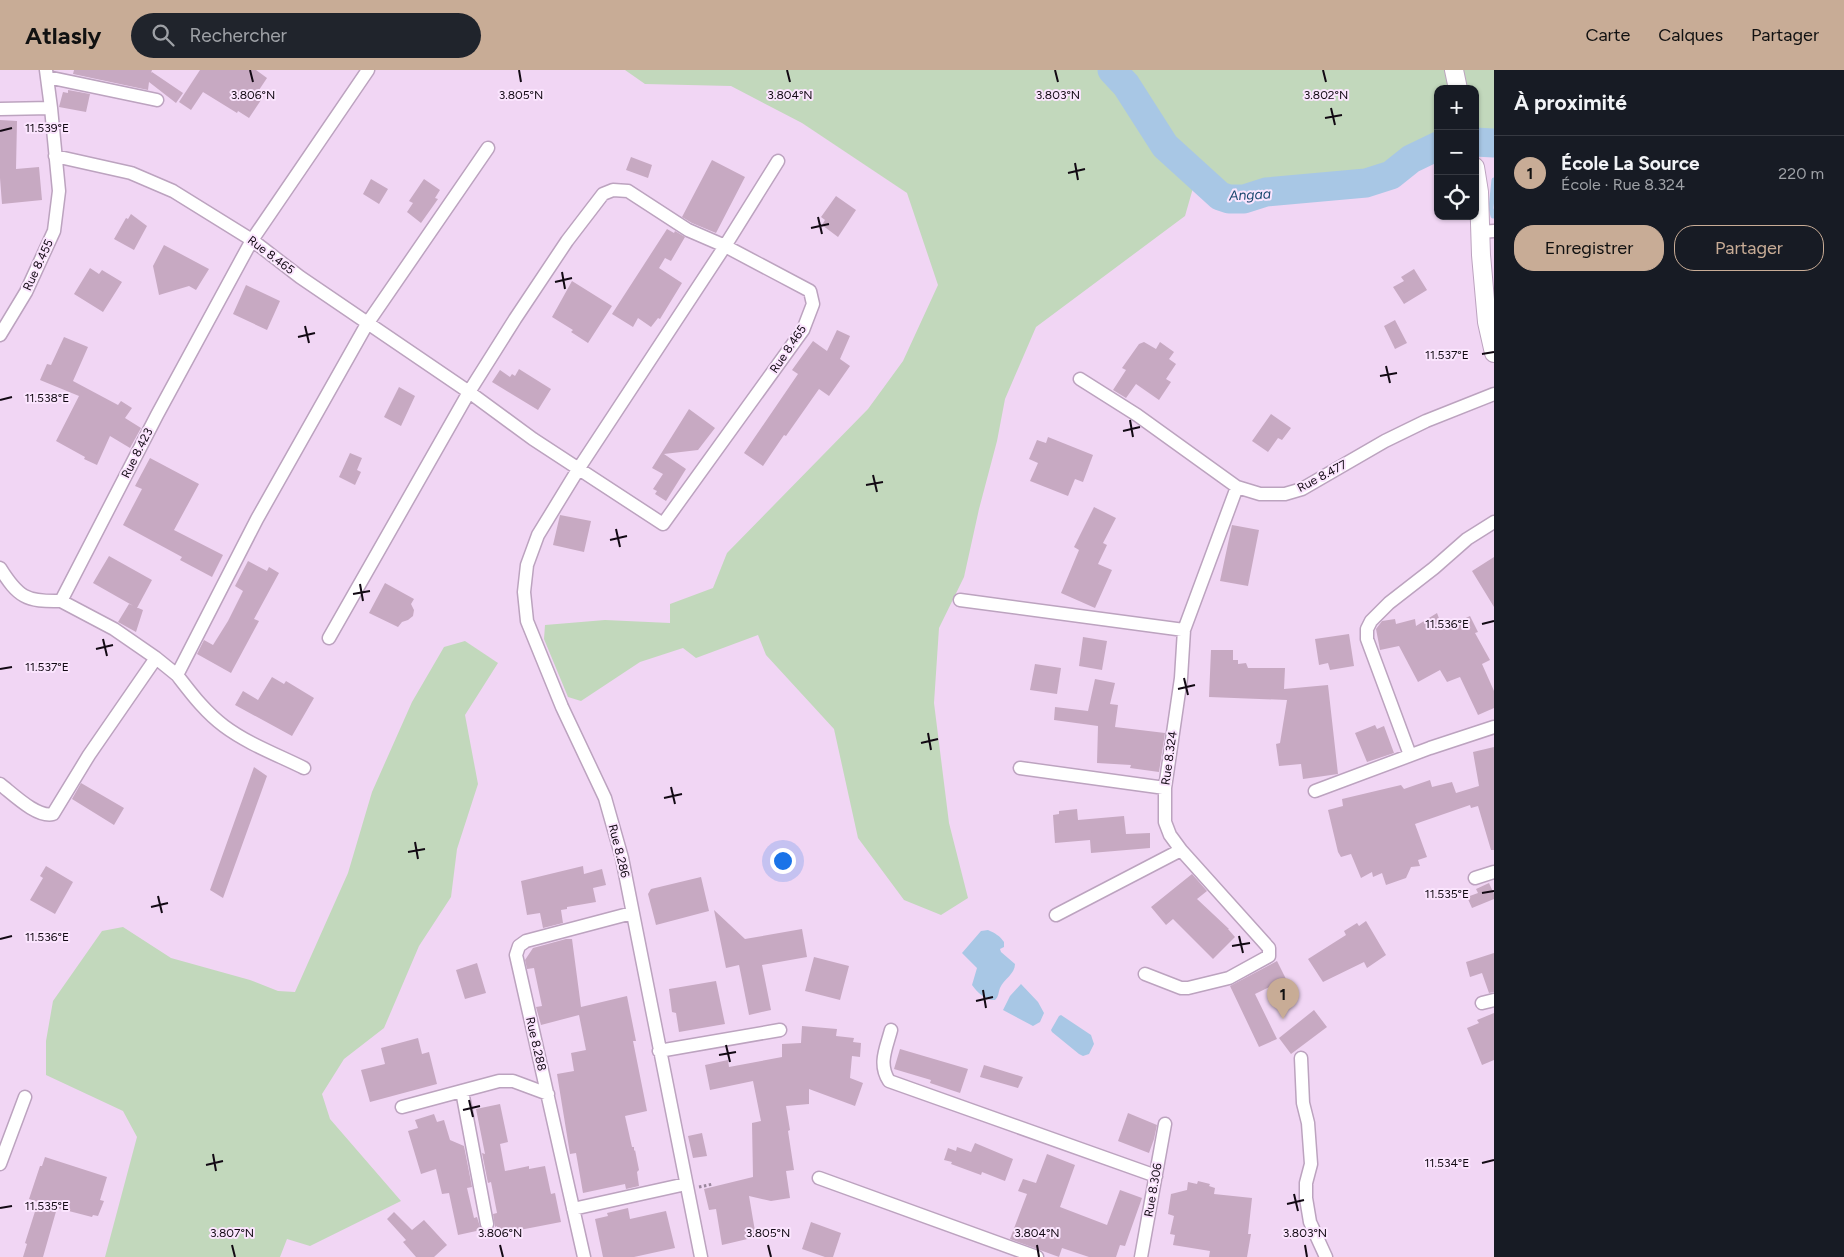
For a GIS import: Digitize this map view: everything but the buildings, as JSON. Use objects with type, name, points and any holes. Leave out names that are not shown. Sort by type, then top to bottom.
[{"type":"street","name":"Rue 8.423","points":[[61,601],[157,415],[252,240],[368,70]]},
{"type":"street","points":[[1454,70],[1457,85]]},
{"type":"street","points":[[46,73],[157,100]]},
{"type":"street","name":"Rue 8.455","points":[[0,336],[26,292],[54,231],[59,191],[46,73]]},
{"type":"street","points":[[0,109],[51,108]]},
{"type":"street","points":[[176,675],[256,519],[367,324],[488,148]]},
{"type":"street","name":"Rue 8.465","points":[[56,156],[132,173],[172,191],[252,240],[300,277],[469,392],[533,439],[663,524],[804,330],[813,304],[810,291],[725,246],[688,230],[628,191],[613,190],[603,194],[567,241],[514,319],[469,392]]},
{"type":"street","name":"Rue 8.286","points":[[701,1257],[622,858],[605,798],[562,707],[527,621],[524,592],[527,565],[538,535],[579,468],[725,246],[778,161]]},
{"type":"street","points":[[1476,175],[1488,231],[1481,255],[1488,322],[1494,353]]},
{"type":"street","name":"Rue 8.477","points":[[1080,380],[1137,415],[1237,487],[1260,494],[1286,494],[1302,489],[1385,441],[1426,421],[1494,394]]},
{"type":"street","points":[[329,638],[469,392]]},
{"type":"street","name":"Rue 8.324","points":[[1145,974],[1181,988],[1188,988],[1229,978],[1269,956],[1269,948],[1181,850],[1170,835],[1165,822],[1165,788],[1181,678],[1184,630],[1237,487]]},
{"type":"street","points":[[1410,755],[1367,639],[1367,630],[1371,621],[1389,603],[1467,539],[1494,522]]},
{"type":"street","points":[[0,568],[12,588],[28,598],[42,602],[61,601],[114,629],[156,658],[176,675],[202,706],[225,727],[250,742],[304,768]]},
{"type":"street","points":[[960,600],[1184,630]]},
{"type":"street","points":[[0,784],[38,812],[46,816],[53,814],[89,755],[156,658]]},
{"type":"street","points":[[1315,791],[1410,755],[1494,727]]},
{"type":"street","points":[[1020,768],[1165,788]]},
{"type":"street","points":[[1056,915],[1181,850]]},
{"type":"street","points":[[1475,878],[1494,872]]},
{"type":"street","name":"Rue 8.288","points":[[584,1257],[516,956],[519,946],[526,942],[632,913]]},
{"type":"street","points":[[659,1051],[780,1030]]},
{"type":"street","points":[[891,1030],[882,1065],[883,1072],[889,1081],[1156,1176]]},
{"type":"street","points":[[1301,1058],[1303,1104],[1308,1124],[1311,1164],[1306,1183],[1306,1198],[1310,1222],[1326,1257]]},
{"type":"street","points":[[402,1107],[506,1081],[513,1081],[548,1094]]},
{"type":"street","points":[[462,1091],[487,1224]]},
{"type":"street","points":[[0,1164],[25,1097]]},
{"type":"street","name":"Rue 8.306","points":[[1141,1257],[1165,1124]]},
{"type":"street","points":[[819,1178],[1037,1257]]},
{"type":"street","points":[[573,1209],[686,1184]]},
{"type":"green space","points":[[625,70],[1494,70],[1494,143],[1479,142],[1479,85],[1434,85],[1434,148],[1411,158],[1391,175],[1366,183],[1266,192],[1244,199],[1229,199],[1220,196],[1197,174],[1185,216],[1036,327],[1005,399],[997,441],[964,577],[939,628],[934,703],[949,823],[968,898],[941,915],[904,900],[858,838],[834,729],[766,655],[758,635],[696,658],[683,648],[640,662],[581,701],[568,697],[544,639],[545,625],[605,620],[670,623],[670,604],[713,588],[727,553],[868,409],[903,361],[938,285],[907,193],[802,123],[731,86],[645,84]]},
{"type":"green space","points":[[465,641],[498,663],[465,715],[478,784],[457,849],[451,897],[419,946],[384,1028],[344,1059],[322,1094],[330,1119],[401,1201],[310,1246],[287,1239],[280,1257],[105,1257],[137,1137],[123,1111],[46,1075],[46,1041],[53,1001],[102,931],[123,927],[171,958],[250,980],[278,991],[295,992],[348,873],[372,792],[412,702],[444,647]]},
{"type":"water","points":[[988,930],[1004,942],[1004,947],[1000,949],[1001,952],[1015,964],[1015,968],[1000,988],[995,1000],[985,998],[972,985],[977,968],[962,953],[981,931]]},
{"type":"water","points":[[1021,984],[1038,1002],[1044,1013],[1040,1022],[1033,1026],[1003,1010],[1010,996]]},
{"type":"water","points":[[1061,1015],[1091,1035],[1094,1044],[1089,1054],[1083,1056],[1079,1054],[1052,1032],[1051,1030]]},
{"type":"waterway","name":"Angaa","points":[[1112,70],[1126,85],[1165,146],[1220,196],[1229,199],[1244,199],[1266,192],[1366,183],[1391,175],[1411,159],[1434,148]]},
{"type":"waterway","name":"Angaa","points":[[1479,142],[1494,143]]},
{"type":"waterway","points":[[1493,216],[1491,208],[1494,180]]},
{"type":"place","name":"École La Source","points":[[1283,1019]]}]
